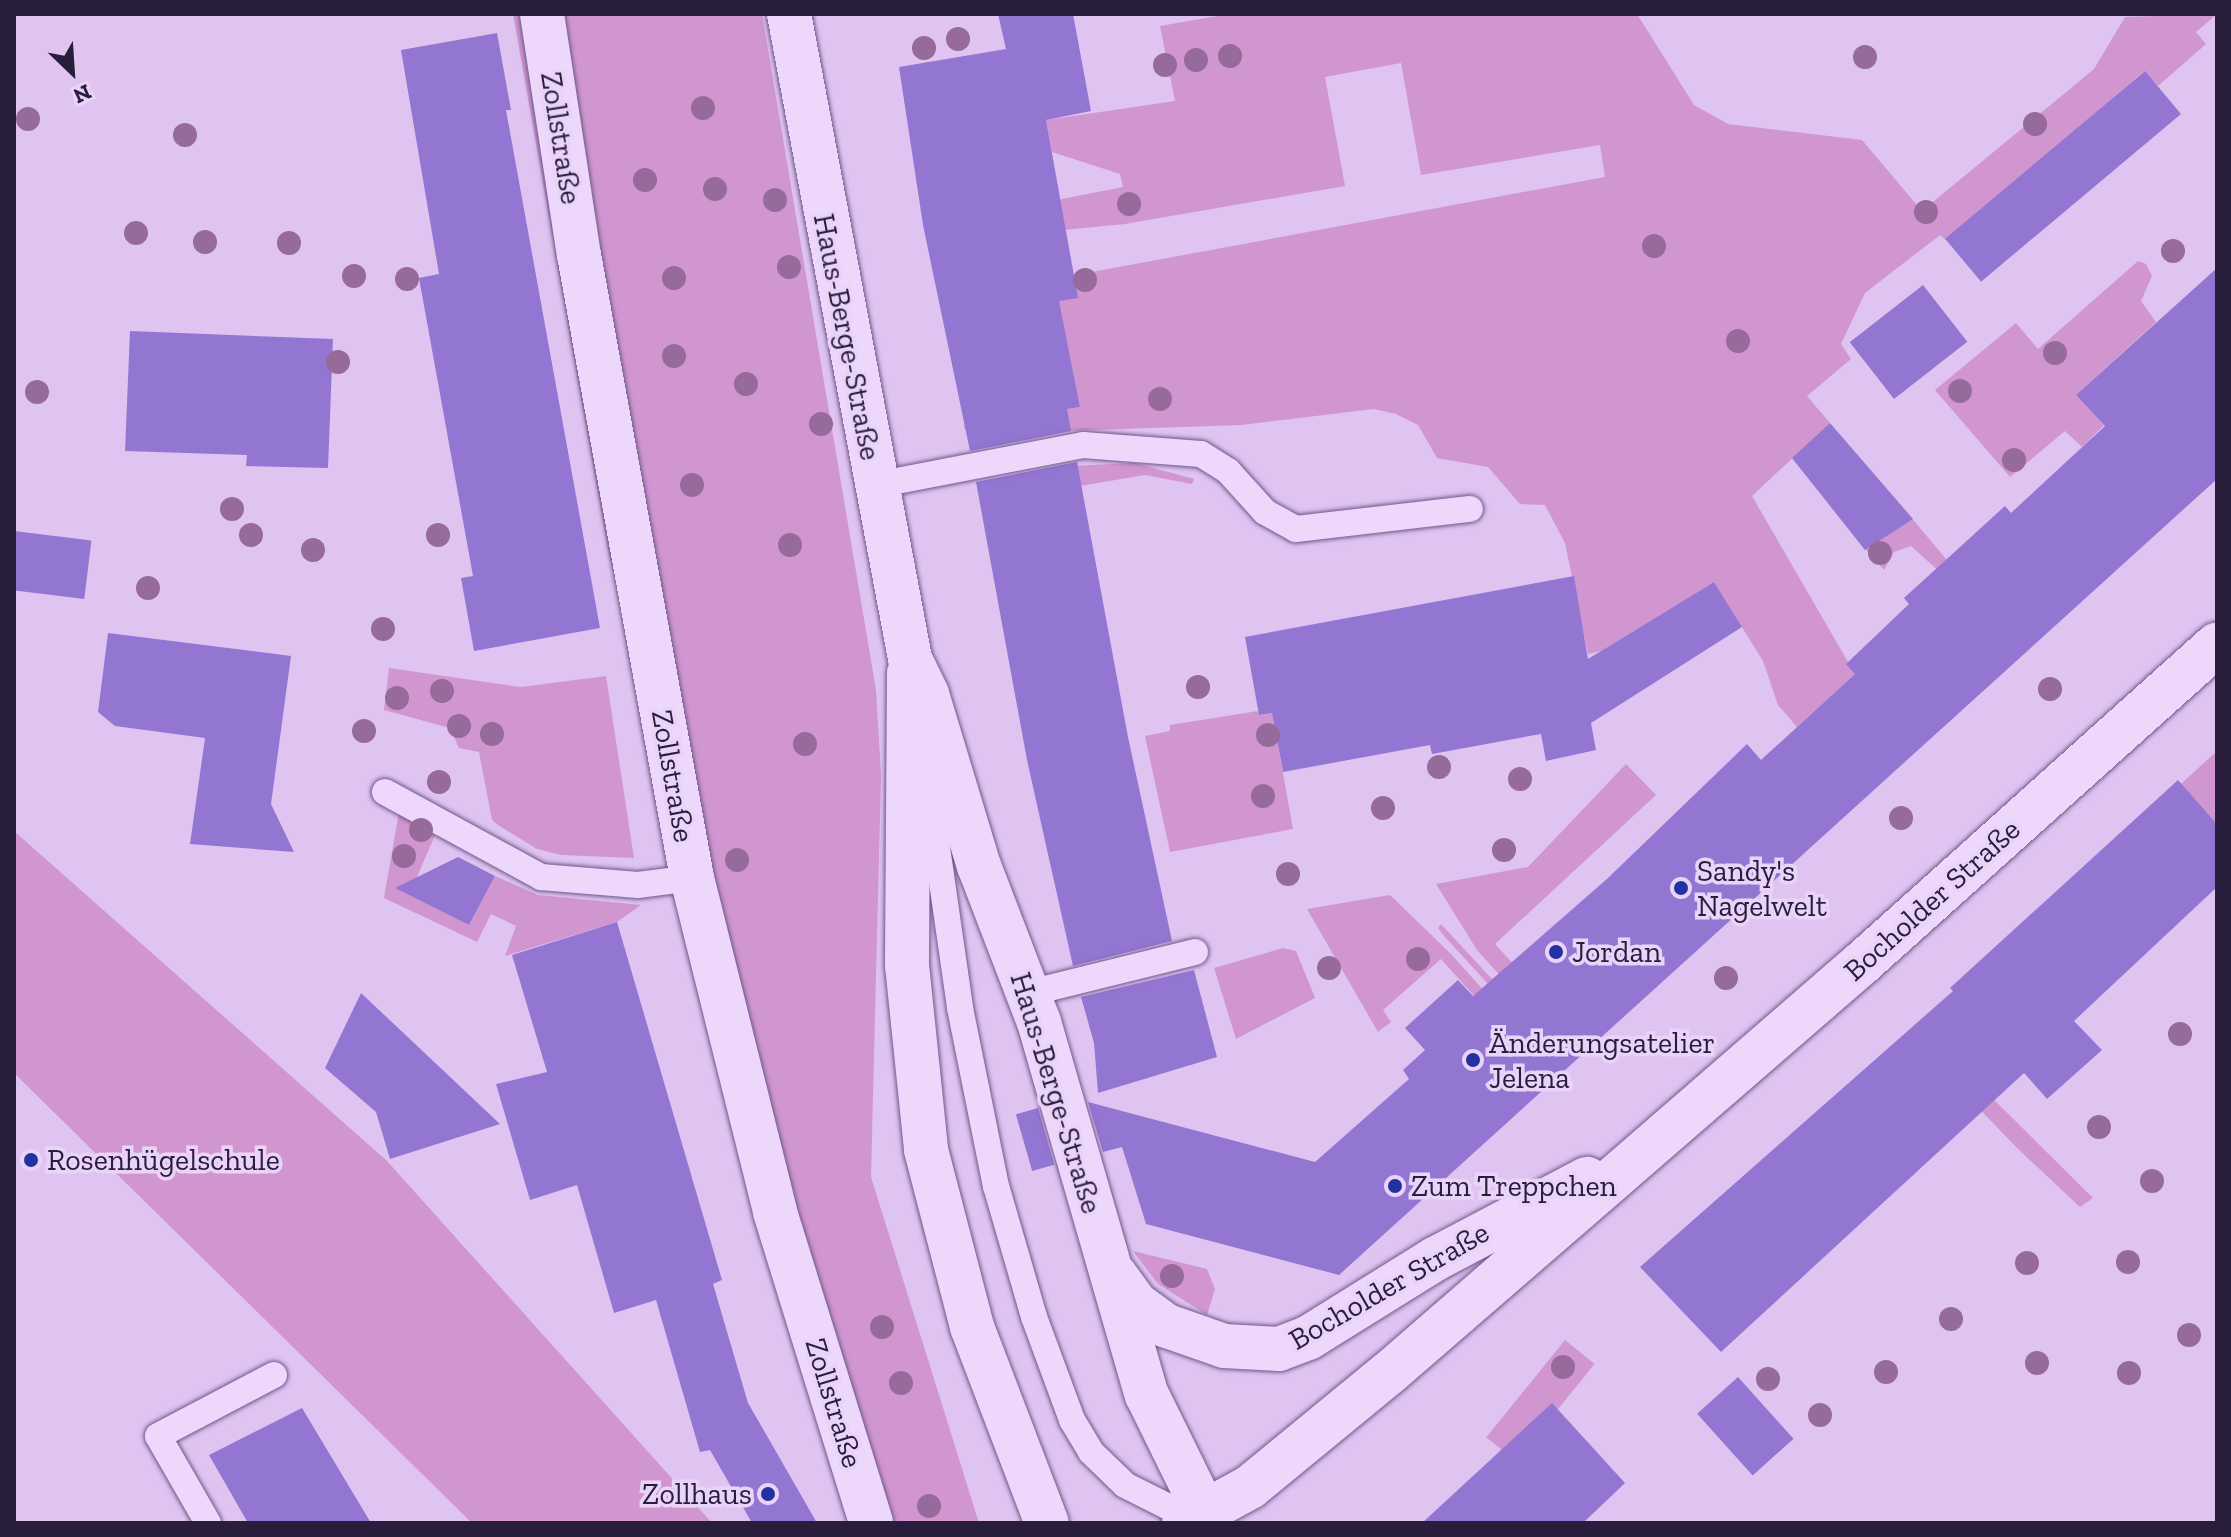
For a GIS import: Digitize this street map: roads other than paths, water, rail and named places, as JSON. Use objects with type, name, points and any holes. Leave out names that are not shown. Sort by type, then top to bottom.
[{"type":"main road","name":"Zollstraße","points":[[542,14],[579,255],[692,878],[775,1212],[871,1523]]},
{"type":"main road","name":"Haus-Berge-Straße","points":[[789,14],[910,659],[907,965],[926,1150],[972,1327],[1047,1523]]},
{"type":"main road","name":"Bocholder Straße","points":[[1200,1520],[1276,1467],[1643,1151],[2217,644]]},
{"type":"main road","name":"Haus-Berge-Straße","points":[[910,659],[927,694],[979,866],[1029,993],[1147,1395],[1200,1520]]},
{"type":"main road","name":"Bocholder Straße","points":[[1105,1258],[1135,1303],[1167,1326],[1224,1346],[1279,1349],[1308,1338],[1483,1232],[1643,1151]]},
{"type":"lane","points":[[876,485],[1083,445],[1201,454],[1228,471],[1265,512],[1296,529],[1470,509]]},
{"type":"lane","points":[[910,659],[975,1093],[1034,1317],[1072,1420],[1107,1471],[1145,1496],[1200,1520]]},
{"type":"lane","points":[[385,792],[541,877],[638,885],[692,878]]},
{"type":"lane","points":[[1029,993],[1195,952]]},
{"type":"lane","points":[[208,1523],[158,1436],[274,1375]]},
{"type":"place","name":"Sandy's Nagelwelt","points":[[1681,888]]},
{"type":"place","name":"Jordan","points":[[1556,952]]},
{"type":"place","name":"Änderungsatelier Jelena","points":[[1473,1060]]},
{"type":"place","name":"Rosenhügelschule","points":[[31,1160]]},
{"type":"place","name":"Zum Treppchen","points":[[1395,1186]]},
{"type":"place","name":"Zollhaus","points":[[768,1494]]}]
